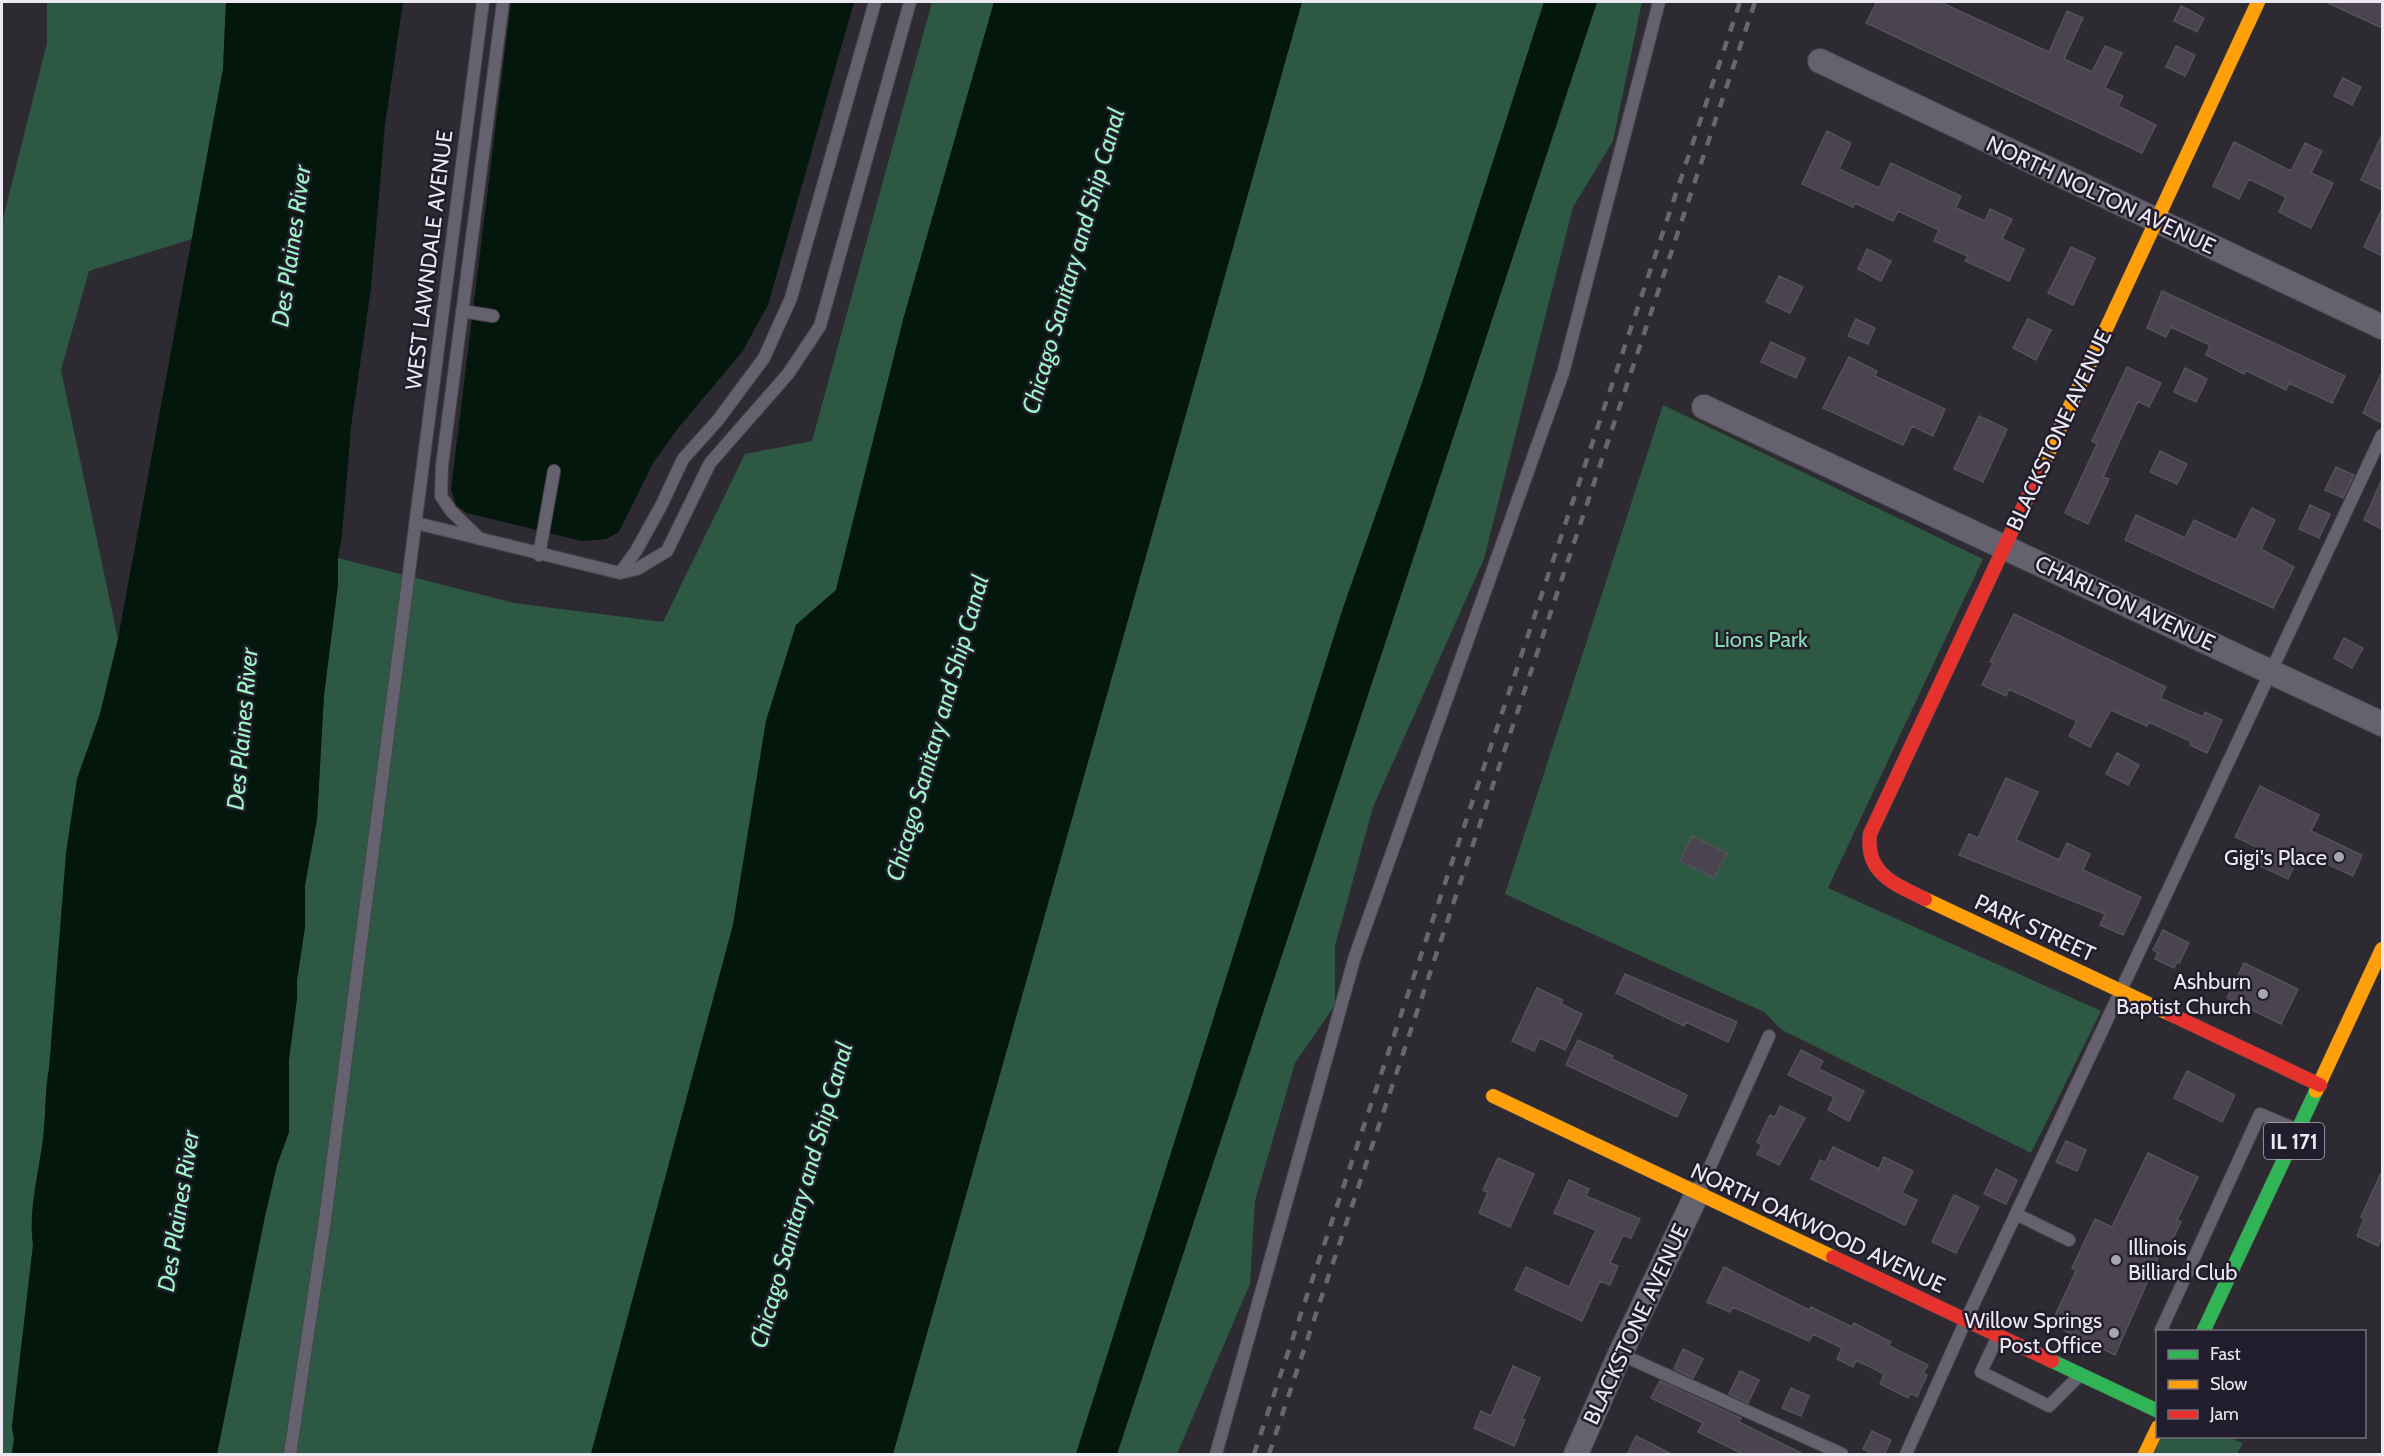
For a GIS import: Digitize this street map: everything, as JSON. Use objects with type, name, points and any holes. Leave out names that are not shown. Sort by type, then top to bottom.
[{"type":"street","name":"BLACKSTONE AVENUE","points":[[1870,859],[1868,845],[1870,830],[2157,222],[2258,2]]},
{"type":"street","name":"NORTH NOLTON AVENUE","points":[[1820,61],[2382,327]]},
{"type":"street","name":"CHARLTON AVENUE","points":[[1704,407],[2272,670],[2382,724]]},
{"type":"street","name":"PARK STREET","points":[[1870,859],[1876,872],[1886,880],[2320,1085]]},
{"type":"street","name":"IL 171","points":[[2204,1330],[2382,949]]},
{"type":"street","name":"NORTH OAKWOOD AVENUE","points":[[1493,1096],[2156,1411]]},
{"type":"street","name":"BLACKSTONE AVENUE","points":[[1576,1455],[1620,1354],[1697,1194]]},
{"type":"street","points":[[2145,1455],[2156,1429]]},
{"type":"lane","name":"WEST LAWNDALE AVENUE","points":[[290,1455],[325,1220],[483,2]]},
{"type":"lane","points":[[481,540],[451,511],[441,496],[442,465],[503,2]]},
{"type":"lane","points":[[620,573],[656,515],[682,459],[718,420],[764,358],[791,298],[874,2]]},
{"type":"lane","points":[[416,523],[620,573],[637,569],[667,551],[710,463],[788,374],[820,326],[910,2]]},
{"type":"lane","points":[[1216,1455],[1354,956],[1563,373],[1659,2]]},
{"type":"lane","points":[[462,311],[493,316]]},
{"type":"lane","points":[[1906,1455],[1966,1320],[2382,435]]},
{"type":"lane","points":[[539,555],[554,471]]},
{"type":"lane","points":[[1697,1194],[1769,1036]]},
{"type":"lane","points":[[2161,1330],[2260,1114],[2299,1130]]},
{"type":"lane","points":[[2016,1214],[2069,1240]]},
{"type":"lane","points":[[1998,1335],[1981,1372],[2049,1406],[2081,1374]]},
{"type":"lane","points":[[1620,1354],[1842,1455]]},
{"type":"green space","points":[[47,2],[226,2],[223,69],[192,239],[89,271],[61,370],[118,639],[100,714],[77,779],[44,1129],[33,1201],[33,1245],[12,1427],[14,1439],[12,1454],[2,1454],[2,223],[47,43]]},
{"type":"green space","points":[[932,2],[994,2],[903,320],[836,590],[796,625],[766,721],[733,925],[591,1454],[217,1454],[265,1216],[277,1164],[289,1132],[289,1059],[305,927],[305,885],[317,819],[324,695],[338,584],[338,558],[514,603],[663,622],[745,454],[812,441]]},
{"type":"green space","points":[[1302,2],[1544,2],[1422,383],[1342,611],[1076,1454],[893,1454]]},
{"type":"green space","points":[[1597,2],[1642,2],[1613,141],[1573,207],[1484,559],[1373,807],[1335,946],[1335,1005],[1295,1063],[1255,1201],[1250,1284],[1177,1454],[1117,1454]]},
{"type":"green space","name":"Lions Park","points":[[1663,405],[1983,559],[1828,888],[2101,1011],[2031,1153],[1782,1030],[1764,1012],[1505,894]]},
{"type":"green space","points":[[2161,1438],[2230,1438],[2243,1443],[2237,1454],[2153,1454]]},
{"type":"water","name":"Des Plaines River","points":[[226,2],[403,2],[385,125],[371,288],[351,427],[338,558],[338,584],[324,695],[317,819],[305,885],[305,927],[289,1059],[289,1132],[277,1165],[265,1216],[217,1454],[12,1454],[14,1439],[12,1427],[33,1245],[33,1201],[44,1129],[66,853],[77,779],[100,714],[118,639],[223,69]]},
{"type":"water","points":[[511,2],[854,2],[768,305],[742,352],[679,427],[653,463],[619,532],[606,539],[582,541],[467,513],[456,505],[451,489]]},
{"type":"water","name":"Chicago Sanitary and Ship Canal","points":[[994,2],[1302,2],[893,1454],[591,1454],[733,925],[766,721],[796,625],[836,590],[903,320]]},
{"type":"water","points":[[1544,2],[1597,2],[1117,1454],[1076,1454],[1342,611],[1422,383]]},
{"type":"building","points":[[1877,2],[1940,2],[2049,52],[2067,11],[2083,18],[2064,59],[2092,72],[2105,46],[2122,53],[2105,88],[2123,96],[2118,106],[2156,125],[2142,153],[1866,23]]},
{"type":"building","points":[[2326,2],[2382,2],[2382,28]]},
{"type":"building","points":[[2181,6],[2204,18],[2197,32],[2174,21]]},
{"type":"building","points":[[2176,46],[2195,55],[2185,76],[2166,67]]},
{"type":"building","points":[[2343,78],[2361,87],[2352,105],[2334,96]]},
{"type":"building","points":[[1827,131],[1851,143],[1839,169],[1879,188],[1891,163],[1961,196],[1956,208],[1985,221],[1990,209],[2012,219],[2002,239],[2024,249],[2009,281],[1965,261],[1968,256],[1934,241],[1939,230],[1898,211],[1893,221],[1855,203],[1853,207],[1802,184]]},
{"type":"building","points":[[2382,135],[2382,190],[2361,180]]},
{"type":"building","points":[[2234,142],[2291,171],[2305,143],[2322,151],[2311,173],[2333,183],[2311,228],[2279,212],[2286,197],[2249,179],[2239,199],[2213,186]]},
{"type":"building","points":[[2382,209],[2382,256],[2364,247]]},
{"type":"building","points":[[2071,247],[2095,258],[2073,305],[2048,293]]},
{"type":"building","points":[[1867,249],[1891,261],[1881,281],[1858,269]]},
{"type":"building","points":[[1779,276],[1803,287],[1790,313],[1766,302]]},
{"type":"building","points":[[2162,291],[2345,376],[2332,403],[2289,383],[2286,390],[2245,370],[2244,374],[2206,355],[2210,345],[2171,327],[2166,337],[2147,328]]},
{"type":"building","points":[[1856,319],[1875,328],[1868,344],[1848,336]]},
{"type":"building","points":[[2028,319],[2051,330],[2036,360],[2013,348]]},
{"type":"building","points":[[1771,342],[1805,358],[1796,378],[1761,362]]},
{"type":"building","points":[[1849,357],[1877,371],[1875,376],[1945,409],[1933,436],[1912,426],[1903,445],[1823,408]]},
{"type":"building","points":[[2127,367],[2161,383],[2149,407],[2138,401],[2103,477],[2109,479],[2088,524],[2065,513],[2097,444],[2092,441]]},
{"type":"building","points":[[2185,368],[2207,379],[2196,402],[2174,392]]},
{"type":"building","points":[[2382,372],[2382,423],[2363,413]]},
{"type":"building","points":[[1979,416],[2007,429],[1983,482],[1954,469]]},
{"type":"building","points":[[2160,451],[2187,464],[2177,484],[2150,472]]},
{"type":"building","points":[[2336,467],[2354,475],[2343,498],[2325,490]]},
{"type":"building","points":[[2382,479],[2382,529],[2364,520]]},
{"type":"building","points":[[2310,505],[2330,514],[2319,538],[2299,529]]},
{"type":"building","points":[[2252,508],[2275,520],[2261,549],[2294,567],[2273,608],[2125,540],[2136,515],[2185,538],[2194,520],[2236,540]]},
{"type":"building","points":[[2014,614],[2166,687],[2160,698],[2203,717],[2205,712],[2222,720],[2207,753],[2190,745],[2192,742],[2149,722],[2147,726],[2111,710],[2090,747],[2069,736],[2077,721],[2009,689],[2006,696],[1982,685],[1993,663],[1990,662]]},
{"type":"building","points":[[2344,638],[2363,648],[2352,668],[2334,658]]},
{"type":"building","points":[[2117,753],[2139,765],[2128,785],[2106,774]]},
{"type":"building","points":[[2006,778],[2038,792],[2016,840],[2059,860],[2067,843],[2090,854],[2083,870],[2141,897],[2123,935],[2100,925],[2105,914],[1959,855],[1969,834],[1978,838]]},
{"type":"building","points":[[2260,786],[2319,815],[2311,831],[2362,855],[2353,876],[2301,852],[2288,879],[2258,865],[2265,851],[2235,837]]},
{"type":"building","points":[[1692,836],[1727,853],[1714,878],[1680,861]]},
{"type":"building","points":[[2163,930],[2189,943],[2174,968],[2155,959],[2158,953],[2153,950]]},
{"type":"building","name":"Ashburn Baptist Church","points":[[2244,963],[2298,989],[2281,1024],[2227,998]]},
{"type":"building","points":[[1625,974],[1737,1022],[1728,1042],[1686,1022],[1684,1026],[1616,993]]},
{"type":"building","points":[[1537,988],[1563,1000],[1561,1004],[1582,1014],[1565,1050],[1540,1038],[1534,1051],[1512,1041]]},
{"type":"building","points":[[1578,1040],[1687,1095],[1677,1117],[1566,1065]]},
{"type":"building","points":[[1801,1050],[1823,1061],[1819,1069],[1864,1091],[1849,1121],[1828,1110],[1834,1097],[1788,1075]]},
{"type":"building","points":[[2187,1071],[2235,1095],[2222,1122],[2174,1098]]},
{"type":"building","points":[[1780,1106],[1805,1118],[1779,1165],[1757,1154],[1762,1145],[1757,1142],[1770,1115],[1775,1117]]},
{"type":"building","points":[[2066,1141],[2086,1150],[2077,1171],[2056,1162]]},
{"type":"building","points":[[1833,1147],[1879,1169],[1884,1157],[1913,1171],[1902,1193],[1917,1200],[1905,1225],[1811,1179],[1820,1160],[1825,1163]]},
{"type":"building","points":[[2148,1153],[2198,1177],[2177,1220],[2181,1222],[2166,1253],[2161,1251],[2115,1355],[2051,1324],[2076,1271],[2072,1268],[2095,1219],[2112,1227]]},
{"type":"building","points":[[1498,1158],[1534,1174],[1510,1227],[1479,1213],[1488,1192],[1483,1190]]},
{"type":"building","points":[[1996,1169],[2017,1180],[2006,1204],[1984,1194]]},
{"type":"building","points":[[2382,1171],[2382,1237],[2378,1246],[2357,1236],[2364,1219],[2361,1217]]},
{"type":"building","points":[[1569,1180],[1589,1189],[1586,1196],[1640,1219],[1631,1238],[1623,1235],[1610,1263],[1618,1266],[1610,1285],[1600,1281],[1582,1321],[1515,1290],[1526,1267],[1569,1287],[1596,1230],[1554,1213]]},
{"type":"building","points":[[1954,1195],[1979,1207],[1956,1253],[1932,1242]]},
{"type":"building","points":[[1724,1267],[1809,1310],[1811,1307],[1852,1327],[1854,1323],[1891,1342],[1889,1346],[1928,1365],[1923,1373],[1927,1375],[1917,1397],[1910,1393],[1908,1398],[1880,1384],[1884,1374],[1856,1360],[1853,1367],[1837,1359],[1842,1348],[1813,1334],[1809,1341],[1733,1307],[1730,1312],[1707,1302]]},
{"type":"building","points":[[1683,1349],[1703,1359],[1693,1378],[1674,1369]]},
{"type":"building","points":[[1513,1366],[1540,1378],[1522,1419],[1525,1420],[1514,1446],[1474,1428],[1481,1411],[1491,1416]]},
{"type":"building","points":[[1740,1371],[1759,1380],[1748,1403],[1729,1394]]},
{"type":"building","points":[[1660,1381],[1741,1418],[1739,1422],[1805,1455],[1745,1455],[1698,1432],[1703,1423],[1651,1398]]},
{"type":"building","points":[[1791,1388],[1809,1396],[1801,1416],[1782,1408]]},
{"type":"building","points":[[1872,1431],[1891,1440],[1884,1455],[1875,1455],[1863,1449]]},
{"type":"building","points":[[1636,1436],[1673,1455],[1627,1455]]},
{"type":"railway","points":[[1254,1454],[1740,2]]},
{"type":"railway","points":[[1269,1454],[1755,2]]},
{"type":"traffic: fast","points":[[2204,1330],[2316,1091]]},
{"type":"traffic: fast","points":[[2052,1361],[2156,1410]]},
{"type":"traffic: slow","points":[[2039,473],[2258,2]]},
{"type":"traffic: slow","points":[[1925,899],[2170,1014]]},
{"type":"traffic: slow","points":[[2316,1091],[2382,949]]},
{"type":"traffic: slow","points":[[1493,1096],[1833,1257]]},
{"type":"traffic: slow","points":[[2145,1454],[2156,1431]]},
{"type":"traffic: jam","points":[[1925,899],[1893,882],[1877,868],[1872,859],[1870,834],[2039,473]]},
{"type":"traffic: jam","points":[[2170,1014],[2320,1085]]},
{"type":"traffic: jam","points":[[1833,1257],[2052,1361]]},
{"type":"place","name":"Gigi's Place","points":[[2339,857]]},
{"type":"place","name":"Ashburn Baptist Church","points":[[2263,994]]},
{"type":"place","name":"Illinois Billiard Club","points":[[2116,1260]]},
{"type":"place","name":"Willow Springs Post Office","points":[[2114,1333]]}]
